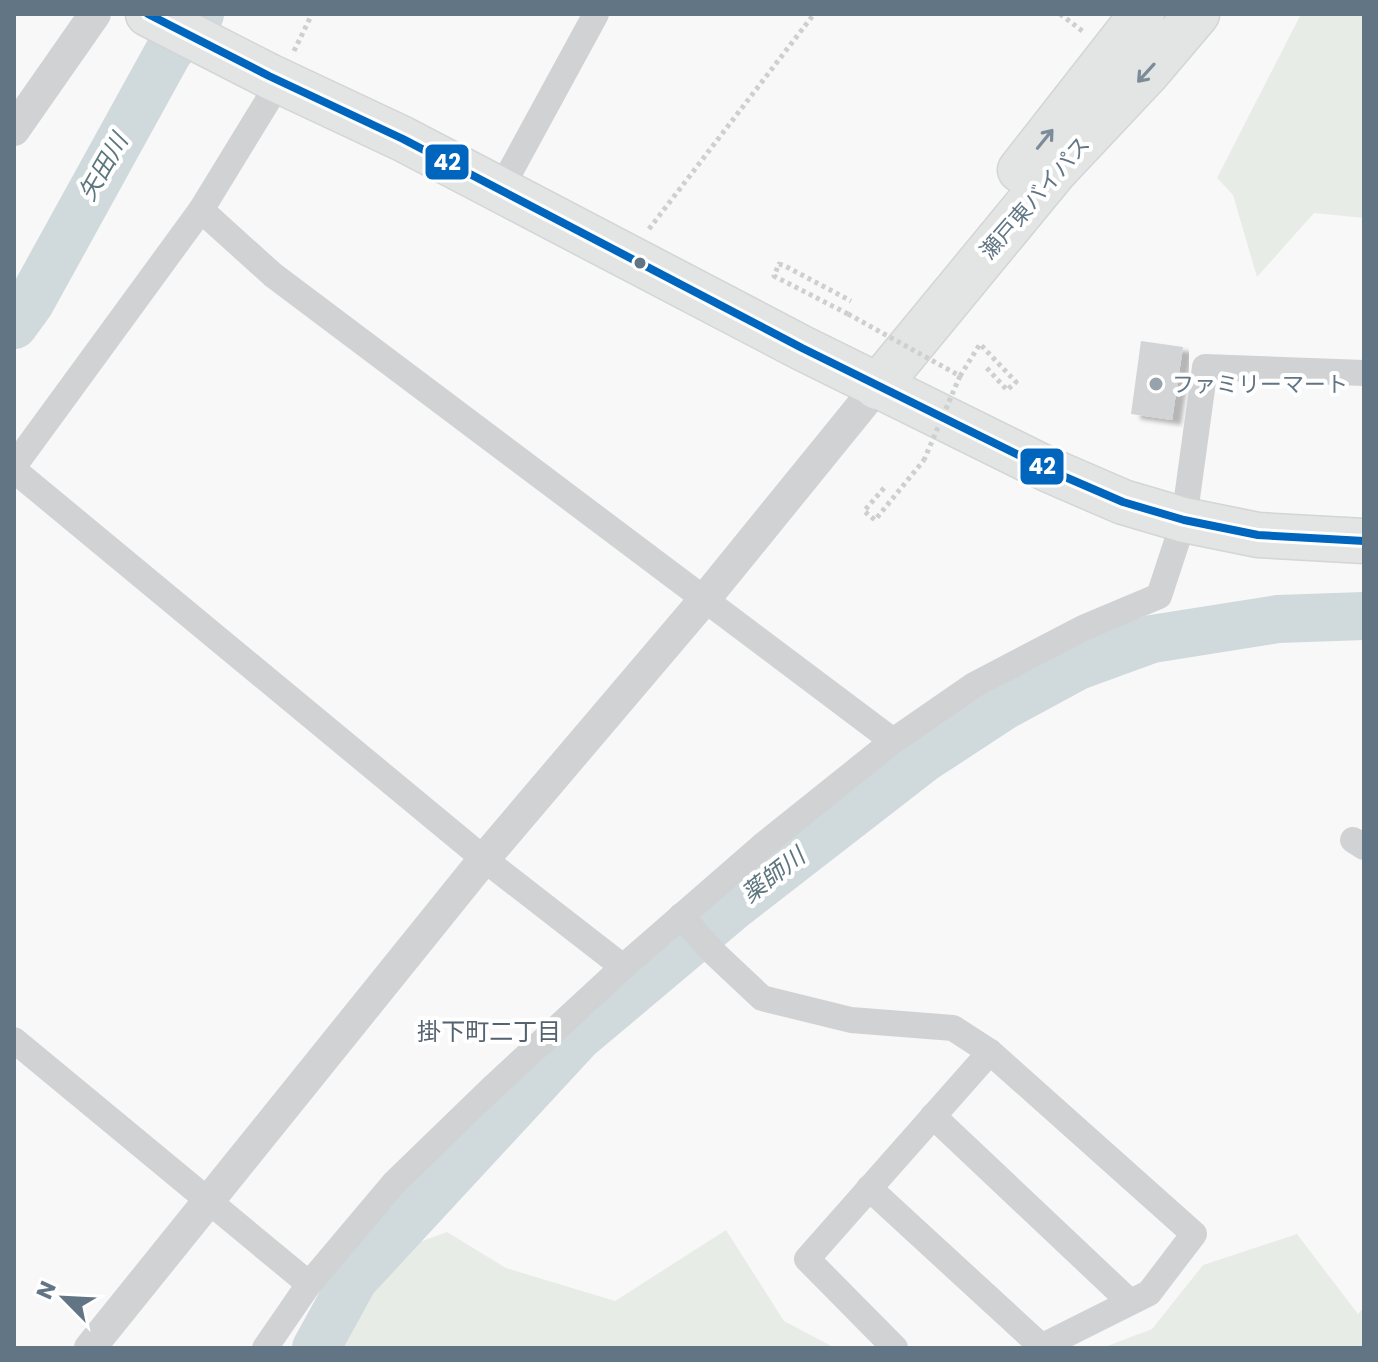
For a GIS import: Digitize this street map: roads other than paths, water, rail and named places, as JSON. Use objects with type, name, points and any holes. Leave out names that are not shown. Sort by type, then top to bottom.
[{"type":"highway","points":[[148,14],[403,139],[499,192],[867,381],[1123,502],[1184,520],[1258,535],[1364,541]]},
{"type":"highway","name":"瀬戸東バイパス","points":[[867,381],[1142,14]]},
{"type":"highway","name":"瀬戸東バイパス","points":[[867,381],[1197,14]]},
{"type":"street","points":[[14,130],[95,14]]},
{"type":"street","points":[[499,192],[596,14]]},
{"type":"street","points":[[274,78],[201,210],[14,468],[484,859],[623,967]]},
{"type":"street","points":[[201,210],[273,275],[893,741]]},
{"type":"street","points":[[265,1348],[309,1284],[394,1183],[623,967],[762,846],[893,741],[974,685],[1083,628],[1159,596],[1184,520],[1205,367],[1364,373]]},
{"type":"street","points":[[90,1348],[484,859],[704,600],[867,381]]},
{"type":"street","points":[[681,916],[713,952],[762,998],[851,1020],[953,1028],[990,1052],[1194,1234],[1149,1293],[1040,1347],[869,1188]]},
{"type":"street","points":[[14,1040],[309,1284]]},
{"type":"street","points":[[895,1348],[807,1259],[990,1052]]},
{"type":"street","points":[[933,1116],[1130,1302]]},
{"type":"waterway","name":"矢田川","points":[[14,325],[30,303],[169,51],[200,14]]},
{"type":"waterway","name":"薬師川","points":[[316,1348],[354,1279],[578,1037],[736,904],[923,759],[1004,706],[1078,666],[1152,639],[1278,619],[1364,616]]},
{"type":"place","name":"ファミリーマート","points":[[1156,384]]},
{"type":"district","name":"掛下町二丁目","points":[[489,1031]]}]
